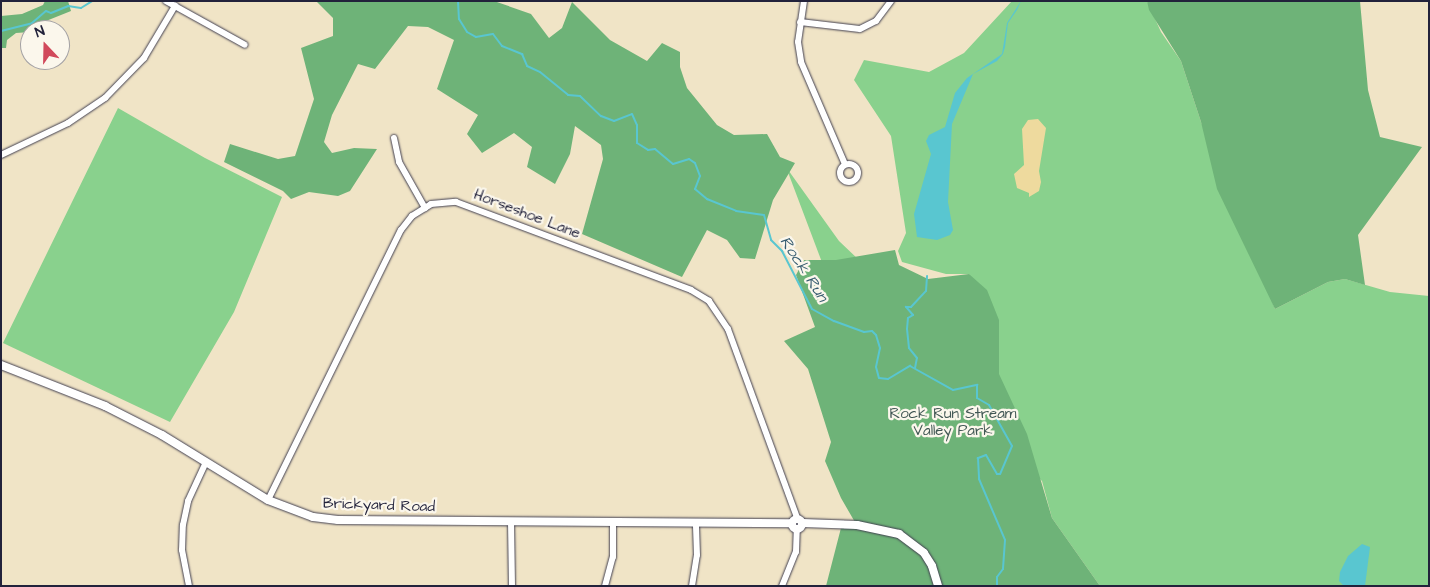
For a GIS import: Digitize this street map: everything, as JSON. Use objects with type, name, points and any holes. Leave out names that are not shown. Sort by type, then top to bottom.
[{"type":"street","points":[[166,1],[245,45]]},
{"type":"street","points":[[804,1],[798,42],[801,62],[845,164]]},
{"type":"street","points":[[800,22],[860,29],[876,21],[891,1]]},
{"type":"street","points":[[1,155],[68,123],[105,98],[144,58],[174,6]]},
{"type":"street","points":[[394,138],[399,162],[425,208]]},
{"type":"street","name":"Horseshoe Lane","points":[[268,500],[401,230],[412,216],[425,208],[442,202],[469,205],[690,290],[709,301],[728,329],[797,523],[796,552],[782,586]]},
{"type":"street","name":"Brickyard Road","points":[[1,365],[105,406],[206,462],[268,500],[298,513],[338,520],[797,523],[864,526],[899,534],[924,553],[938,586]]},
{"type":"street","points":[[189,586],[182,550],[183,525],[188,501],[206,462]]},
{"type":"street","points":[[511,522],[512,586]]},
{"type":"street","points":[[605,586],[613,557],[613,522]]},
{"type":"street","points":[[692,586],[697,555],[696,523]]},
{"type":"green space","points":[[45,1],[68,1],[71,11],[48,20],[20,20],[20,33],[16,33],[7,40],[6,48],[1,48],[1,16],[22,14],[43,5]]},
{"type":"green space","points":[[316,1],[494,1],[531,14],[549,38],[562,28],[572,2],[610,40],[647,61],[662,43],[680,52],[680,67],[687,88],[717,125],[734,135],[767,134],[780,157],[795,163],[773,200],[755,259],[740,258],[727,240],[707,230],[682,277],[582,234],[603,159],[601,145],[575,126],[570,154],[555,184],[527,167],[532,147],[514,133],[482,153],[467,134],[478,115],[437,89],[454,40],[428,27],[408,26],[375,69],[358,64],[332,115],[324,142],[332,153],[354,148],[377,149],[350,191],[338,196],[309,192],[291,199],[283,191],[224,162],[230,144],[278,159],[295,156],[314,99],[301,48],[333,36],[333,18]]},
{"type":"green space","points":[[1012,1],[1147,1],[1161,32],[1181,61],[1201,122],[1275,309],[1328,282],[1345,279],[1390,292],[1429,296],[1429,586],[1100,586],[1052,518],[1042,481],[823,265],[786,167],[839,241],[880,280],[998,364],[998,343],[969,274],[946,274],[902,262],[898,251],[906,233],[891,136],[854,80],[864,60],[929,72],[964,53]]},
{"type":"green space","points":[[1147,1],[1360,1],[1368,90],[1380,137],[1422,147],[1358,235],[1365,285],[1345,279],[1328,282],[1275,309],[1217,189],[1201,122],[1181,61],[1149,10]]},
{"type":"green space","points":[[118,108],[205,158],[282,197],[234,312],[170,422],[3,343]]},
{"type":"green space","name":"Rock Run Stream Valley Park","points":[[895,250],[899,265],[928,279],[969,274],[987,290],[999,320],[999,374],[1027,434],[1052,518],[1100,586],[826,586],[842,524],[856,524],[841,498],[825,461],[831,442],[808,369],[784,341],[815,327],[796,275],[804,260],[836,260]]},
{"type":"sand","points":[[1038,119],[1046,128],[1039,171],[1041,182],[1039,191],[1029,197],[1029,193],[1017,188],[1014,174],[1024,165],[1022,129],[1028,120]]},
{"type":"water","points":[[1021,1],[1008,23],[1003,54],[997,61],[973,74],[952,124],[948,202],[953,230],[950,235],[937,240],[917,237],[914,214],[931,154],[926,141],[929,135],[945,127],[955,93],[967,78],[1002,54],[1007,23]]},
{"type":"water","points":[[1362,544],[1370,547],[1365,586],[1343,585],[1339,581],[1340,572],[1348,556]]},
{"type":"waterway","points":[[1,31],[32,23],[46,11],[51,13],[68,6],[81,8],[92,1]]},
{"type":"waterway","name":"Rock Run","points":[[458,1],[459,19],[467,32],[476,37],[493,34],[502,46],[522,54],[527,66],[540,72],[568,95],[580,96],[601,116],[614,121],[632,114],[637,125],[637,143],[648,150],[655,149],[673,164],[689,159],[695,163],[700,176],[695,189],[707,199],[736,211],[764,215],[771,240],[782,251],[812,309],[834,321],[864,332],[872,331],[876,335],[880,348],[876,367],[879,378],[888,379],[910,366],[953,390],[977,385],[977,398],[989,405],[1012,446],[1000,474],[997,474],[986,455],[978,458],[979,479],[1005,540],[1003,569],[997,577],[997,586]]},
{"type":"waterway","points":[[915,368],[917,358],[909,348],[907,329],[908,318],[913,315],[906,307],[911,307],[926,291],[927,276]]}]
